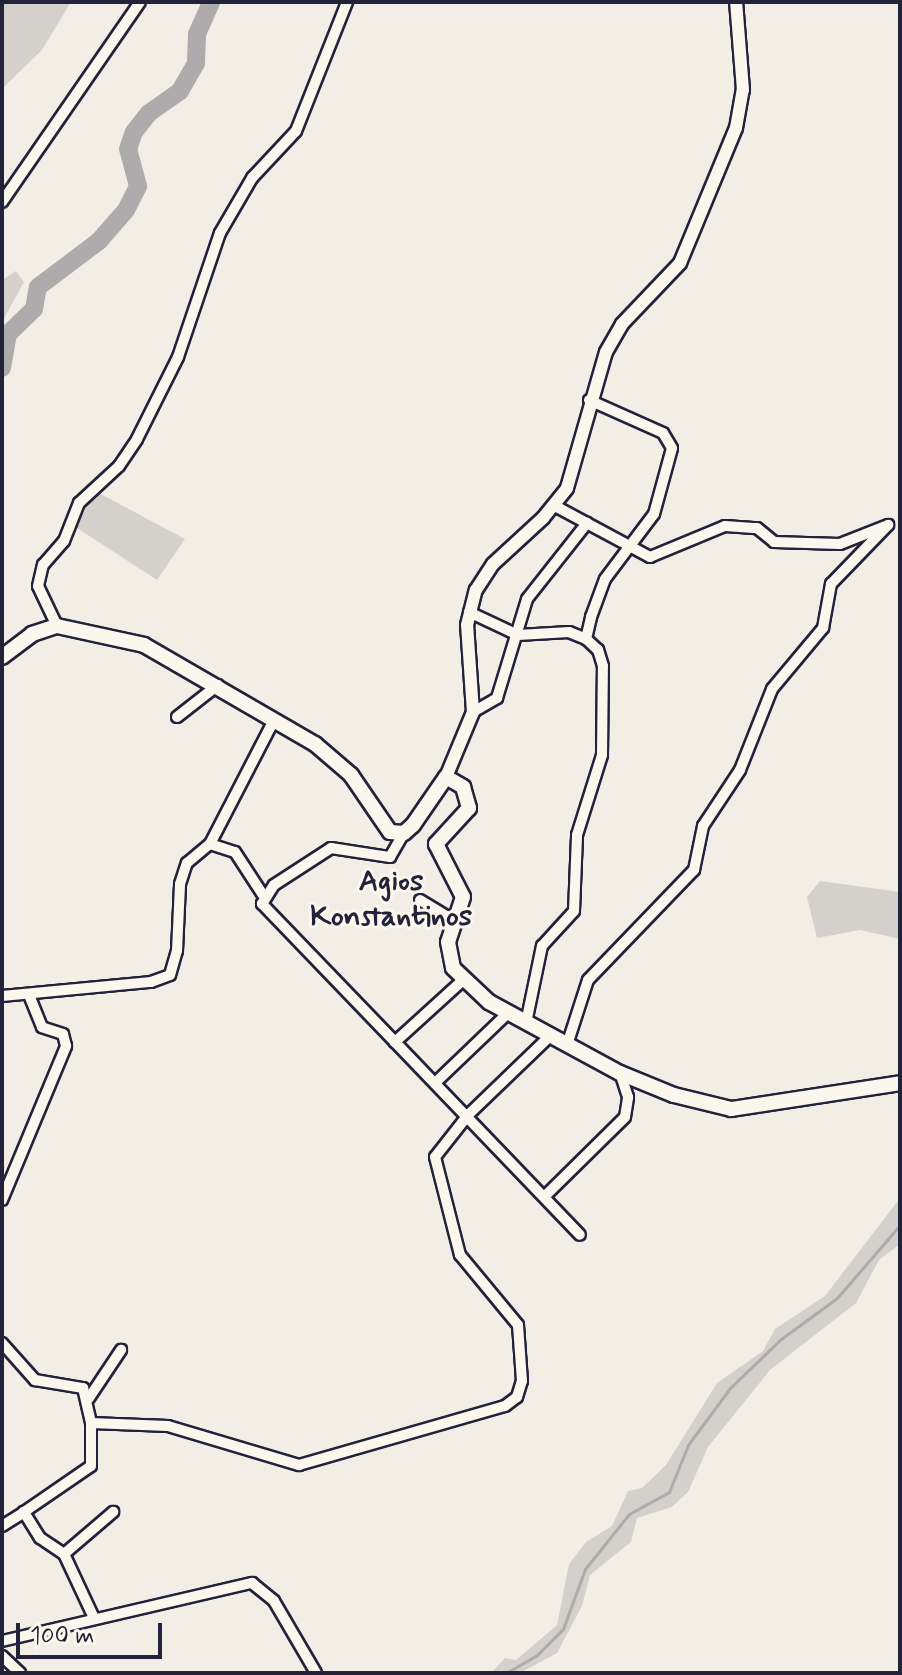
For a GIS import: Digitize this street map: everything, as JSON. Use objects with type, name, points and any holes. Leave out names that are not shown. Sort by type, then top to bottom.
[{"type":"main road","points":[[2,657],[32,634],[57,626],[144,645],[218,685],[334,758],[361,788],[390,832],[404,833],[446,777],[463,787],[470,800],[464,815],[436,844],[439,858],[462,888],[447,952],[462,981],[508,1013],[620,1073],[674,1095],[731,1109],[900,1083]]},
{"type":"street","points":[[2,202],[140,2]]},
{"type":"street","points":[[57,626],[38,586],[43,565],[64,541],[79,503],[119,466],[137,439],[178,357],[220,233],[252,178],[296,131],[347,2]]},
{"type":"street","points":[[446,777],[473,712],[469,612],[485,574],[555,506],[578,461],[589,400],[622,324],[669,278],[690,244],[736,128],[743,90],[736,2]]},
{"type":"street","points":[[586,639],[601,588],[654,514],[671,443],[663,433],[589,400]]},
{"type":"street","points":[[555,506],[629,547],[659,557],[712,529],[738,526],[757,528],[774,542],[840,544],[888,525],[831,584],[823,628],[772,689],[740,770],[703,826],[694,870],[588,980],[567,1045]]},
{"type":"street","points":[[473,712],[497,698],[531,593],[587,523]]},
{"type":"street","points":[[469,612],[518,635],[569,632],[586,639],[598,650],[603,666],[602,755],[577,835],[574,911],[542,946],[526,1023]]},
{"type":"street","points":[[177,717],[218,685]]},
{"type":"street","points":[[2,996],[151,982],[170,975],[177,951],[180,884],[187,863],[210,844],[274,720]]},
{"type":"street","points":[[263,895],[331,848],[390,857],[404,833]]},
{"type":"street","points":[[210,844],[235,852],[263,895],[266,910],[468,1115],[580,1235]]},
{"type":"street","points":[[420,900],[456,922]]},
{"type":"street","points":[[395,1042],[462,981]]},
{"type":"street","points":[[2,1200],[66,1046],[63,1034],[42,1027],[29,995]]},
{"type":"street","points":[[435,1083],[508,1013]]},
{"type":"street","points":[[91,1423],[168,1426],[299,1465],[510,1404],[521,1391],[518,1325],[466,1266],[435,1163],[441,1144],[550,1036]]},
{"type":"street","points":[[545,1196],[625,1117],[628,1097],[620,1073]]},
{"type":"street","points":[[2,1343],[13,1349],[30,1377],[77,1386],[89,1398]]},
{"type":"street","points":[[2,1526],[91,1466],[89,1398],[121,1350]]},
{"type":"street","points":[[24,1512],[40,1538],[64,1554],[94,1618]]},
{"type":"street","points":[[64,1554],[113,1512]]},
{"type":"street","points":[[2,1641],[252,1583],[274,1601],[316,1673]]},
{"type":"street","points":[[2,1656],[20,1673]]},
{"type":"shaded area","points":[[2,2],[71,2],[42,50],[2,89]]},
{"type":"shaded area","points":[[16,271],[24,282],[2,322],[2,280]]},
{"type":"shaded area","points":[[97,492],[185,539],[157,580],[74,526]]},
{"type":"shaded area","points":[[820,881],[900,892],[900,939],[860,930],[817,938],[807,897]]},
{"type":"shaded area","points":[[900,1198],[900,1244],[879,1260],[856,1303],[770,1370],[708,1447],[688,1492],[672,1507],[637,1518],[631,1542],[590,1575],[582,1606],[557,1653],[520,1673],[491,1673],[505,1658],[516,1660],[557,1625],[569,1564],[586,1542],[612,1526],[628,1491],[642,1488],[666,1465],[717,1383],[763,1351],[775,1329],[825,1296]]},
{"type":"waterway","points":[[2,368],[8,334],[34,309],[38,287],[99,241],[126,210],[138,186],[128,149],[134,132],[149,113],[180,91],[196,63],[197,34],[211,2]]},
{"type":"waterway","points":[[506,1673],[536,1656],[563,1629],[585,1569],[629,1514],[669,1492],[688,1445],[730,1388],[781,1339],[837,1298],[900,1225]]},
{"type":"district","name":"Agios Konstantinos","points":[[391,899]]}]
